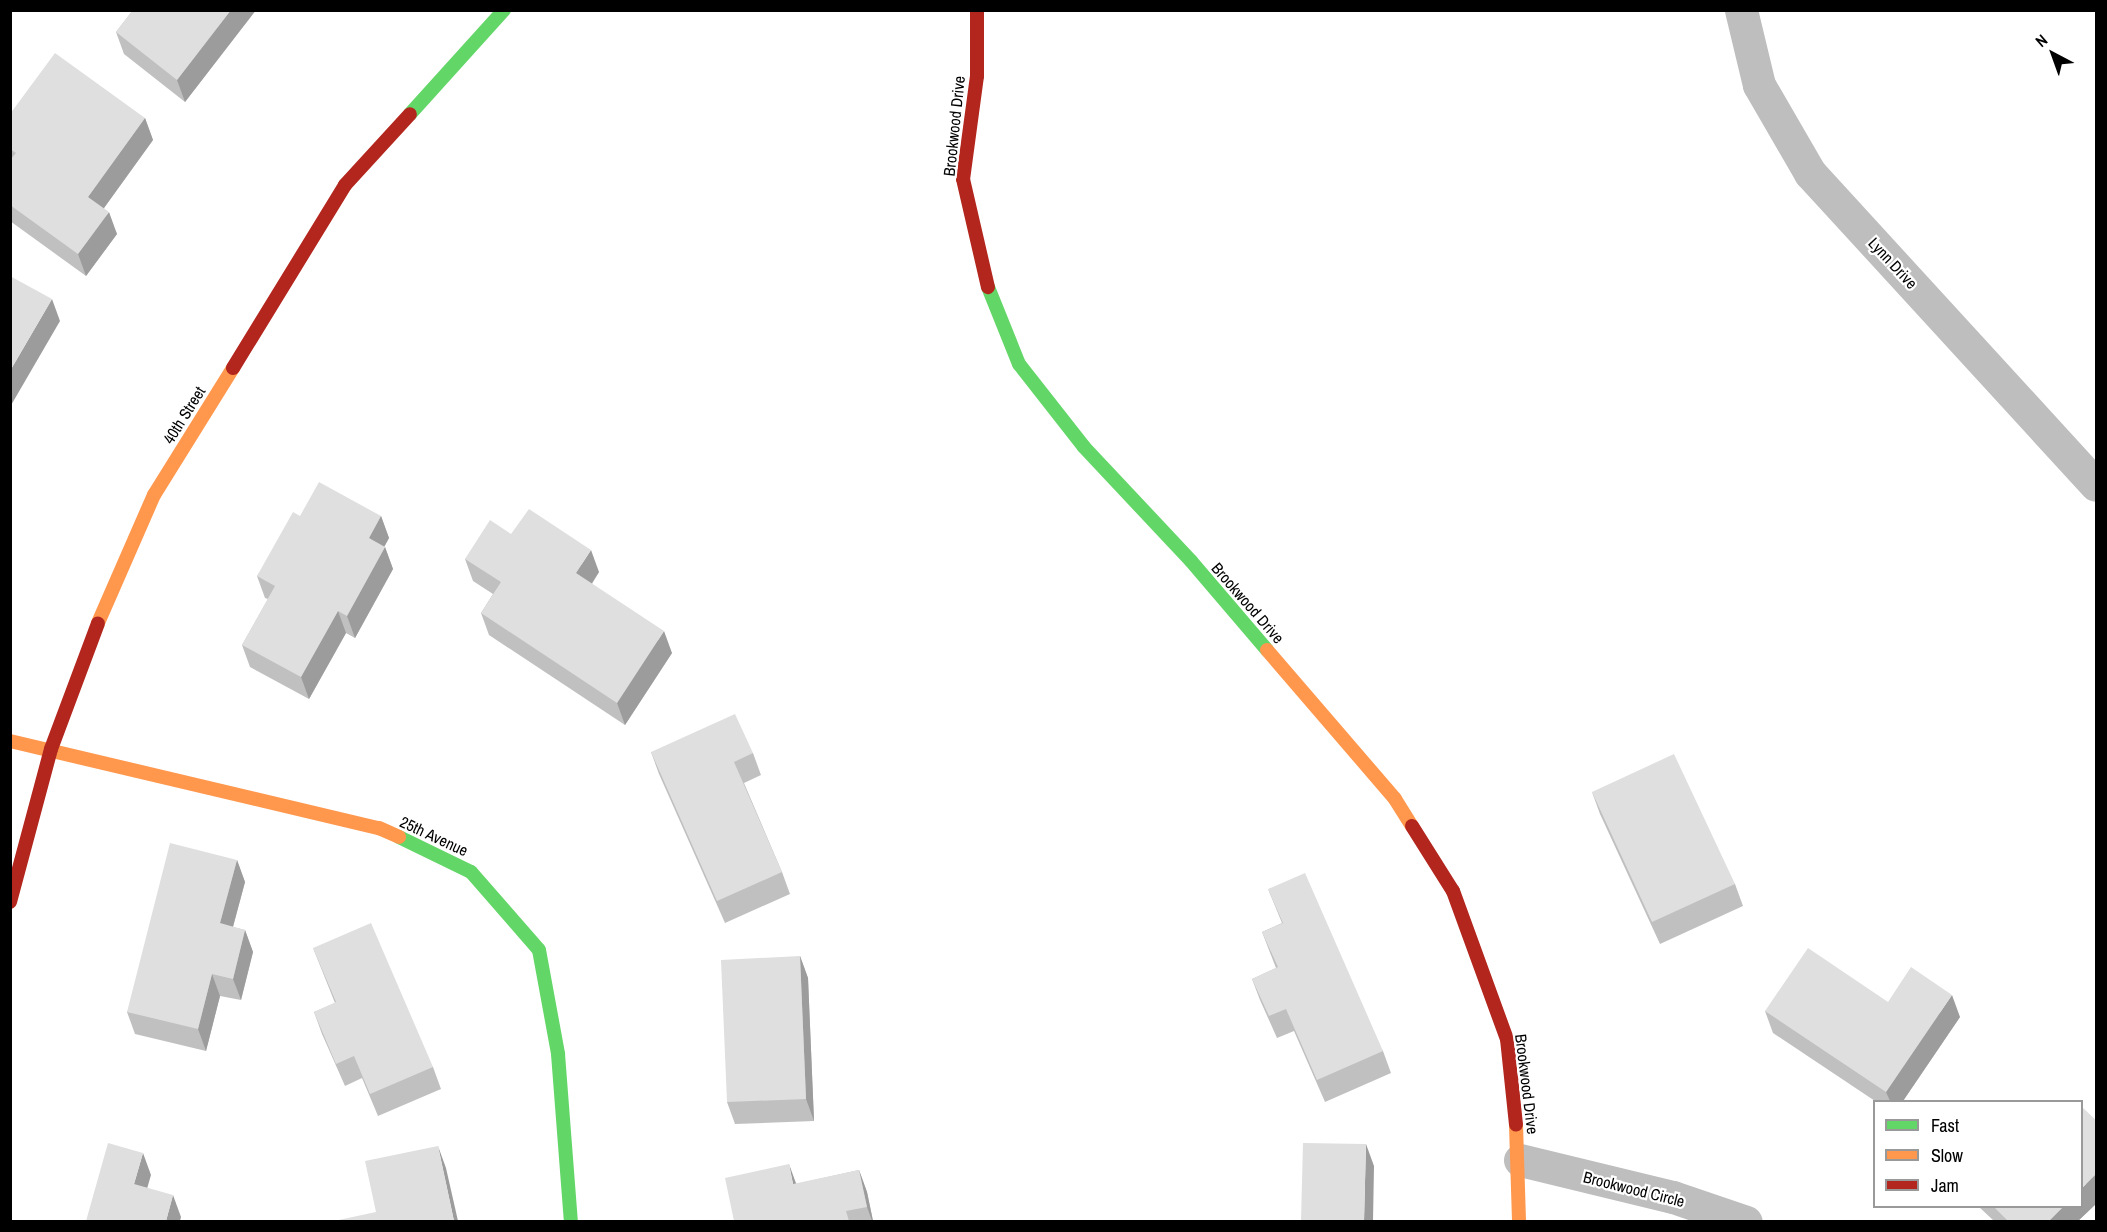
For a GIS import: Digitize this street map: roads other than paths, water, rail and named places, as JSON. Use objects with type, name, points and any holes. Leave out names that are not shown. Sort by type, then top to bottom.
[{"type":"street","name":"40th Street","points":[[10,902],[51,749],[96,624],[160,485],[345,185],[504,10]]},
{"type":"street","name":"Brookwood Drive","points":[[977,10],[977,76],[963,179],[984,276],[1019,364],[1084,447],[1191,561],[1395,799],[1453,891],[1507,1038],[1520,1160],[1519,1221]]},
{"type":"street","name":"Lynn Drive","points":[[1741,10],[1759,85],[1810,173],[2097,485]]},
{"type":"street","name":"25th Avenue","points":[[10,741],[379,828],[471,872],[540,950],[558,1054],[571,1221]]},
{"type":"street","name":"Brookwood Circle","points":[[1520,1160],[1673,1197],[1746,1221]]}]
